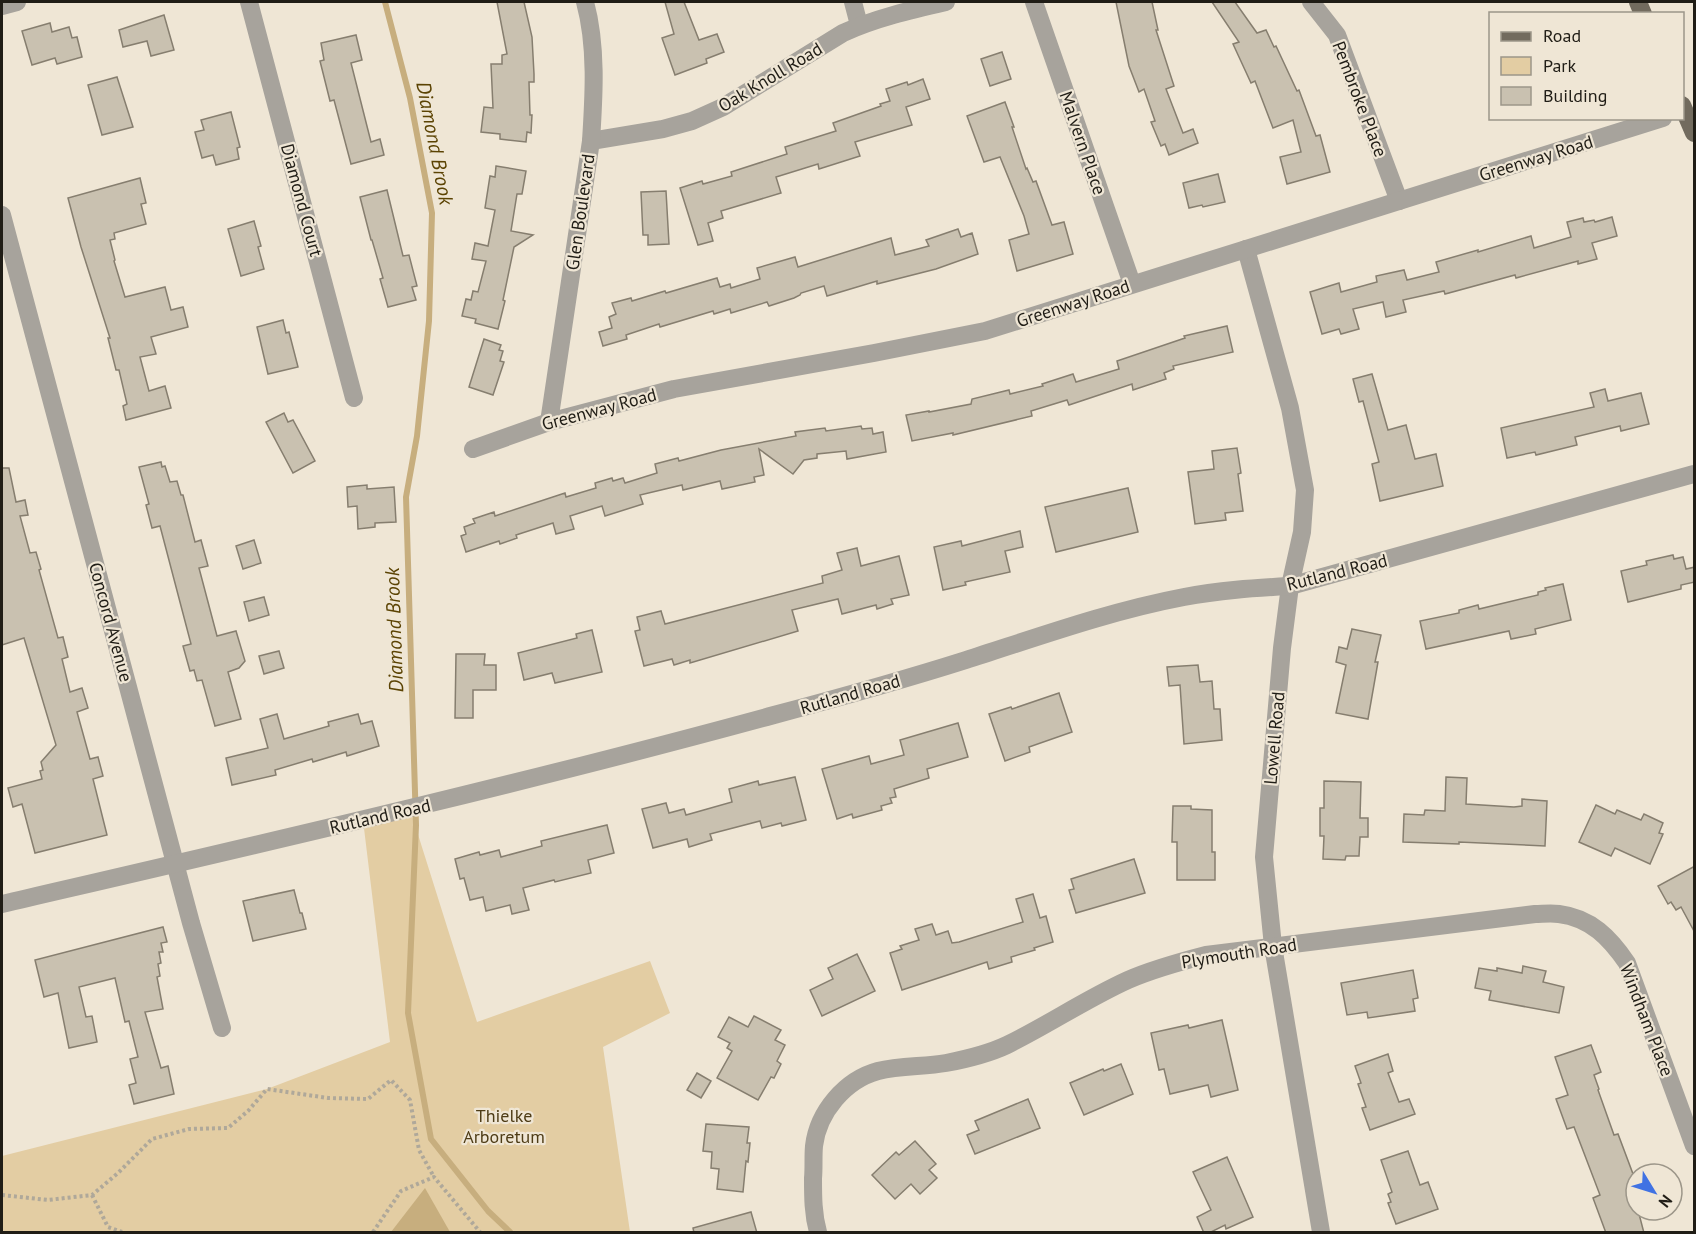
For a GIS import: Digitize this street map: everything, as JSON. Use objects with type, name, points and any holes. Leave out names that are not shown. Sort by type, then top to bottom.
[{"type":"main road","points":[[1684,110],[1695,133]]},
{"type":"street","points":[[2,6],[17,2]]},
{"type":"street","name":"Diamond Court","points":[[249,2],[354,398]]},
{"type":"street","name":"Glen Boulevard","points":[[549,422],[591,141],[594,96],[593,57],[585,2]]},
{"type":"street","points":[[853,2],[859,25]]},
{"type":"street","name":"Oak Knoll Road","points":[[591,141],[663,129],[692,121],[723,107],[859,25],[946,2]]},
{"type":"street","name":"Malvern Place","points":[[1034,2],[1132,284]]},
{"type":"street","name":"Pembroke Place","points":[[1311,2],[1337,35],[1399,201]]},
{"type":"street","name":"Greenway Road","points":[[473,449],[549,422],[674,389],[985,331],[1657,120]]},
{"type":"street","name":"Concord Avenue","points":[[2,215],[222,1028]]},
{"type":"street","name":"Lowell Road","points":[[1246,249],[1290,408],[1305,490],[1302,532],[1290,586],[1282,648],[1264,857],[1273,946],[1321,1233]]},
{"type":"street","name":"Rutland Road","points":[[2,904],[428,805],[618,757],[935,669],[1142,606],[1187,596],[1244,588],[1290,586],[1695,474]]},
{"type":"street","name":"Plymouth Road","points":[[818,1233],[814,1219],[813,1199],[814,1145],[819,1126],[828,1108],[841,1092],[857,1080],[892,1068],[945,1063],[981,1055],[1126,981],[1162,966],[1206,955],[1534,914]]},
{"type":"street","name":"Windham Place","points":[[1534,914],[1559,914],[1581,920],[1598,930],[1613,944],[1627,963],[1695,1146]]},
{"type":"path","points":[[2,1195],[48,1200],[92,1195],[152,1139],[189,1129],[228,1128],[248,1111],[267,1089],[328,1098],[368,1099],[391,1080],[410,1100],[419,1150],[434,1177],[480,1233]]},
{"type":"path","points":[[373,1233],[401,1191],[434,1177]]},
{"type":"path","points":[[92,1195],[108,1227],[122,1233]]},
{"type":"green space","name":"Thielke Arboretum","points":[[410,809],[477,1022],[650,961],[670,1013],[603,1047],[630,1232],[2,1232],[2,1156],[267,1089],[390,1042],[363,820]]},
{"type":"shaded area","points":[[425,1188],[450,1232],[391,1232]]},
{"type":"building","points":[[497,2],[524,2],[532,37],[534,82],[529,82],[530,115],[532,115],[531,133],[527,132],[526,142],[500,139],[500,134],[481,132],[484,107],[493,108],[491,64],[502,64],[502,55],[507,54]]},
{"type":"building","points":[[665,2],[684,2],[699,40],[717,34],[724,52],[706,59],[707,63],[675,75],[662,38],[674,34]]},
{"type":"building","points":[[1116,2],[1152,2],[1158,30],[1156,30],[1174,86],[1166,89],[1183,133],[1193,129],[1198,143],[1169,155],[1165,144],[1161,146],[1151,122],[1155,121],[1144,89],[1139,92],[1129,66]]},
{"type":"building","points":[[1212,2],[1235,2],[1257,33],[1266,30],[1297,91],[1299,90],[1316,136],[1320,135],[1330,172],[1287,184],[1280,157],[1301,152],[1293,120],[1273,128],[1255,81],[1251,83],[1233,44],[1239,42]]},
{"type":"building","points":[[164,15],[174,50],[151,56],[147,41],[123,47],[119,30]]},
{"type":"building","points":[[50,23],[52,32],[69,27],[72,38],[77,37],[82,57],[57,64],[55,58],[32,65],[22,31]]},
{"type":"building","points":[[356,35],[362,60],[351,63],[371,142],[380,139],[384,155],[351,164],[334,100],[330,101],[320,61],[324,60],[321,43]]},
{"type":"building","points":[[1002,52],[1011,79],[990,86],[981,59]]},
{"type":"building","points":[[117,77],[133,127],[102,135],[88,85]]},
{"type":"building","points":[[923,79],[930,99],[906,107],[912,125],[855,142],[860,156],[819,169],[818,164],[776,177],[781,193],[721,211],[723,218],[708,223],[713,241],[698,245],[680,188],[702,181],[703,184],[732,176],[731,172],[787,154],[785,147],[836,131],[833,123],[890,101],[886,89],[907,82],[908,85]]},
{"type":"building","points":[[1005,102],[1026,169],[1033,182],[1036,181],[1052,225],[1064,222],[1073,254],[1017,271],[1009,240],[1029,234],[1024,216],[1000,157],[984,162],[967,116]]},
{"type":"building","points":[[231,112],[240,147],[237,148],[239,159],[216,165],[213,155],[202,158],[195,132],[204,130],[201,120]]},
{"type":"building","points":[[496,166],[526,171],[522,194],[517,194],[511,231],[533,235],[514,247],[498,329],[475,323],[476,319],[462,316],[466,299],[471,300],[473,291],[478,292],[486,261],[472,259],[475,243],[488,246],[495,210],[485,208],[490,176],[495,177]]},
{"type":"building","points":[[1218,174],[1225,202],[1189,208],[1183,183]]},
{"type":"building","points":[[140,178],[146,203],[141,204],[146,224],[114,233],[115,239],[110,240],[125,297],[165,287],[171,310],[183,307],[188,327],[151,337],[156,354],[140,357],[149,391],[165,386],[171,408],[126,420],[123,406],[127,404],[119,370],[116,370],[108,338],[110,338],[68,198]]},
{"type":"building","points":[[387,190],[403,256],[409,255],[417,286],[412,287],[416,300],[388,307],[380,279],[383,278],[360,197]]},
{"type":"building","points":[[666,191],[669,244],[648,245],[648,235],[643,235],[641,192]]},
{"type":"building","points":[[1612,217],[1617,236],[1592,243],[1597,259],[1578,264],[1578,261],[1516,278],[1515,275],[1445,294],[1444,291],[1403,300],[1406,312],[1386,317],[1383,302],[1353,309],[1359,329],[1341,334],[1339,329],[1322,334],[1310,292],[1339,283],[1341,292],[1377,282],[1376,276],[1404,270],[1407,280],[1439,272],[1436,262],[1531,236],[1534,248],[1571,237],[1567,222],[1583,218],[1584,222],[1594,220],[1595,222]]},
{"type":"building","points":[[254,221],[264,269],[241,276],[228,229]]},
{"type":"building","points":[[958,229],[961,237],[972,233],[978,254],[936,269],[877,284],[877,281],[827,296],[824,286],[769,306],[767,302],[731,313],[730,309],[714,314],[713,311],[660,327],[659,324],[626,335],[627,339],[603,346],[599,332],[612,328],[609,317],[616,314],[612,303],[631,298],[632,301],[665,291],[666,293],[717,278],[720,287],[730,284],[731,288],[760,279],[757,268],[795,257],[798,267],[891,238],[895,255],[929,246],[926,240]]},
{"type":"building","points":[[283,320],[286,333],[289,332],[298,367],[268,374],[257,327]]},
{"type":"building","points":[[1227,326],[1233,352],[1173,366],[1174,369],[1164,373],[1166,379],[1133,390],[1132,384],[1069,405],[1067,400],[1031,411],[1032,416],[953,435],[953,433],[912,441],[906,415],[971,404],[972,399],[1009,390],[1010,394],[1043,386],[1042,384],[1073,374],[1076,382],[1119,369],[1117,361],[1185,338],[1184,336]]},
{"type":"building","points":[[484,339],[501,345],[499,350],[503,351],[500,361],[504,362],[493,395],[469,387]]},
{"type":"building","points":[[1372,374],[1388,430],[1406,425],[1415,459],[1436,454],[1443,486],[1380,501],[1372,464],[1379,462],[1363,401],[1359,402],[1353,379]]},
{"type":"building","points":[[1605,389],[1608,401],[1641,393],[1649,424],[1621,431],[1620,426],[1575,437],[1577,445],[1536,455],[1535,452],[1507,458],[1501,428],[1594,407],[1590,393]]},
{"type":"building","points":[[284,413],[288,422],[293,420],[315,461],[293,473],[266,422]]},
{"type":"building","points":[[861,426],[862,429],[872,428],[873,434],[883,432],[886,452],[847,459],[846,451],[817,454],[817,458],[804,460],[793,474],[759,449],[764,475],[754,477],[755,482],[722,489],[720,481],[683,490],[682,485],[640,495],[643,504],[605,516],[602,506],[570,516],[574,529],[556,534],[553,523],[516,535],[517,538],[500,544],[499,541],[466,552],[461,536],[466,534],[464,527],[475,523],[473,519],[494,512],[495,516],[565,493],[566,497],[596,488],[595,483],[612,478],[613,481],[623,478],[625,483],[657,473],[655,464],[796,436],[795,432],[825,428],[826,431]]},
{"type":"building","points":[[1237,448],[1243,511],[1225,513],[1226,520],[1195,524],[1188,472],[1214,469],[1212,451]]},
{"type":"building","points":[[161,462],[162,467],[165,466],[170,482],[177,481],[181,495],[183,495],[195,542],[201,540],[208,566],[199,568],[217,636],[236,631],[245,661],[239,668],[228,672],[241,719],[215,726],[202,680],[197,681],[194,670],[190,671],[183,646],[191,644],[160,526],[152,528],[146,505],[149,504],[139,467]]},
{"type":"building","points":[[2,468],[9,468],[16,502],[25,500],[28,515],[20,516],[30,553],[36,552],[58,638],[63,637],[68,657],[62,659],[70,692],[82,688],[88,708],[77,712],[90,759],[98,757],[103,776],[93,779],[107,835],[35,853],[22,804],[13,807],[8,788],[42,779],[41,762],[56,745],[24,638],[2,645]]},
{"type":"building","points":[[367,485],[367,489],[394,487],[396,522],[375,523],[375,527],[358,529],[357,506],[348,507],[347,487]]},
{"type":"building","points":[[1128,488],[1138,532],[1056,552],[1045,507]]},
{"type":"building","points":[[1020,531],[1023,547],[1005,551],[1010,572],[965,582],[966,585],[943,590],[934,547],[961,541],[962,546]]},
{"type":"building","points":[[254,540],[261,563],[243,569],[236,546]]},
{"type":"building","points":[[857,548],[861,566],[899,556],[909,595],[891,599],[893,604],[877,609],[876,605],[842,614],[838,599],[792,610],[798,631],[690,663],[690,660],[674,665],[672,659],[644,666],[635,631],[640,630],[637,617],[661,611],[665,624],[823,583],[822,576],[842,570],[837,553]]},
{"type":"building","points":[[1673,555],[1674,559],[1683,557],[1686,569],[1695,567],[1695,582],[1681,585],[1681,589],[1628,602],[1621,571],[1647,565],[1646,561]]},
{"type":"building","points":[[1563,584],[1571,620],[1535,629],[1536,634],[1511,639],[1509,631],[1426,649],[1420,621],[1459,613],[1459,610],[1478,605],[1479,609],[1538,595],[1538,592],[1546,590],[1545,588]]},
{"type":"building","points":[[264,597],[269,615],[249,621],[244,602]]},
{"type":"building","points":[[1352,629],[1381,635],[1368,719],[1336,713],[1346,665],[1336,662],[1339,647],[1347,649]]},
{"type":"building","points":[[592,630],[602,672],[555,683],[552,673],[524,680],[518,653],[577,638],[576,634]]},
{"type":"building","points":[[279,651],[284,668],[264,674],[259,656]]},
{"type":"building","points":[[456,654],[485,654],[484,665],[496,665],[496,690],[473,690],[473,718],[455,718]]},
{"type":"building","points":[[1198,665],[1200,682],[1212,681],[1214,709],[1220,709],[1222,740],[1184,744],[1180,685],[1169,686],[1167,667]]},
{"type":"building","points":[[1059,693],[1072,732],[1029,747],[1030,752],[1005,761],[989,714],[1011,707],[1012,709]]},
{"type":"building","points":[[277,714],[284,739],[329,726],[328,722],[358,714],[361,724],[372,721],[379,746],[347,756],[346,752],[313,762],[312,759],[275,770],[276,775],[232,785],[226,758],[268,748],[260,719]]},
{"type":"building","points":[[958,723],[968,757],[927,769],[929,778],[894,789],[896,797],[890,798],[892,803],[881,806],[882,810],[853,818],[852,814],[837,819],[822,769],[869,756],[871,764],[904,755],[900,740]]},
{"type":"building","points":[[795,777],[806,820],[762,828],[760,821],[710,834],[712,840],[689,847],[687,839],[653,848],[642,809],[666,803],[669,813],[684,809],[686,815],[732,802],[729,789],[758,781],[759,785]]},
{"type":"building","points":[[1446,777],[1467,778],[1466,804],[1514,807],[1522,806],[1522,799],[1547,801],[1545,846],[1403,842],[1404,814],[1424,815],[1425,810],[1445,811]]},
{"type":"building","points":[[1324,781],[1361,782],[1360,818],[1368,818],[1368,837],[1360,837],[1359,856],[1346,856],[1345,860],[1323,859],[1324,836],[1320,836],[1320,808],[1324,808]]},
{"type":"building","points":[[1596,805],[1615,814],[1617,810],[1641,820],[1644,814],[1663,823],[1659,833],[1663,834],[1650,864],[1615,848],[1611,856],[1579,842]]},
{"type":"building","points":[[1173,806],[1191,806],[1191,809],[1212,810],[1215,880],[1177,880],[1177,842],[1172,842]]},
{"type":"building","points":[[607,825],[614,853],[588,860],[591,873],[523,888],[529,910],[512,914],[510,905],[486,911],[483,897],[470,900],[464,878],[460,879],[455,859],[479,852],[480,855],[499,850],[501,857],[542,846],[541,841]]},
{"type":"building","points":[[1134,859],[1145,893],[1076,913],[1069,890],[1074,889],[1071,879]]},
{"type":"building","points":[[1695,866],[1695,933],[1681,907],[1676,910],[1671,902],[1668,904],[1658,886]]},
{"type":"building","points":[[294,890],[306,929],[253,941],[243,901]]},
{"type":"building","points":[[1033,894],[1040,918],[1046,916],[1053,942],[1011,957],[1012,962],[989,969],[987,962],[902,990],[890,953],[902,949],[900,946],[919,940],[915,929],[932,924],[936,935],[948,931],[952,943],[959,942],[1023,922],[1016,899]]},
{"type":"building","points":[[163,927],[167,942],[161,943],[163,952],[159,952],[160,976],[157,977],[163,1009],[145,1012],[161,1068],[168,1066],[174,1094],[134,1104],[129,1085],[136,1083],[130,1059],[138,1057],[129,1021],[125,1022],[115,978],[79,987],[86,1017],[92,1016],[97,1042],[69,1048],[58,993],[44,997],[35,960]]},
{"type":"building","points":[[857,954],[875,991],[822,1016],[810,990],[833,979],[828,968]]},
{"type":"building","points":[[1523,966],[1546,971],[1543,982],[1564,987],[1559,1013],[1489,1000],[1491,991],[1475,988],[1479,968],[1497,971],[1497,968],[1522,973]]},
{"type":"building","points":[[1413,970],[1418,998],[1413,999],[1415,1011],[1368,1018],[1367,1012],[1347,1015],[1341,983]]},
{"type":"building","points":[[754,1016],[781,1030],[775,1040],[785,1045],[777,1061],[781,1064],[758,1100],[717,1078],[732,1051],[727,1048],[730,1043],[718,1037],[729,1017],[748,1027]]},
{"type":"building","points":[[1222,1020],[1238,1090],[1211,1097],[1208,1085],[1170,1094],[1164,1069],[1159,1070],[1151,1033],[1188,1025],[1189,1028]]},
{"type":"building","points":[[1591,1045],[1601,1072],[1594,1075],[1598,1090],[1614,1135],[1618,1134],[1628,1162],[1624,1162],[1624,1222],[1641,1222],[1644,1233],[1606,1233],[1593,1198],[1600,1195],[1574,1127],[1567,1129],[1556,1099],[1568,1095],[1555,1057]]},
{"type":"building","points":[[1388,1054],[1393,1071],[1388,1073],[1399,1102],[1409,1099],[1415,1114],[1370,1130],[1362,1108],[1366,1107],[1355,1066]]},
{"type":"building","points":[[1121,1064],[1133,1094],[1084,1115],[1070,1083]]},
{"type":"building","points":[[697,1073],[711,1081],[701,1098],[687,1090]]},
{"type":"building","points":[[1028,1099],[1040,1128],[975,1154],[967,1135],[979,1130],[975,1121]]},
{"type":"building","points":[[706,1124],[749,1127],[747,1143],[750,1143],[743,1192],[717,1189],[719,1169],[711,1168],[712,1152],[703,1151]]},
{"type":"building","points":[[915,1141],[936,1164],[929,1170],[937,1178],[920,1194],[911,1184],[895,1199],[872,1175],[896,1152],[899,1155]]},
{"type":"building","points":[[1408,1151],[1420,1185],[1428,1182],[1438,1209],[1396,1224],[1388,1203],[1391,1202],[1388,1194],[1392,1192],[1381,1160]]},
{"type":"building","points":[[1227,1157],[1253,1217],[1226,1229],[1225,1225],[1204,1233],[1197,1217],[1211,1210],[1193,1172]]},
{"type":"building","points":[[751,1212],[757,1233],[694,1233],[693,1228]]},
{"type":"waterway","name":"Diamond Brook","points":[[385,2],[410,98],[432,213],[429,321],[417,436],[406,497],[416,825],[408,1013],[431,1139],[488,1211],[510,1232]]}]
